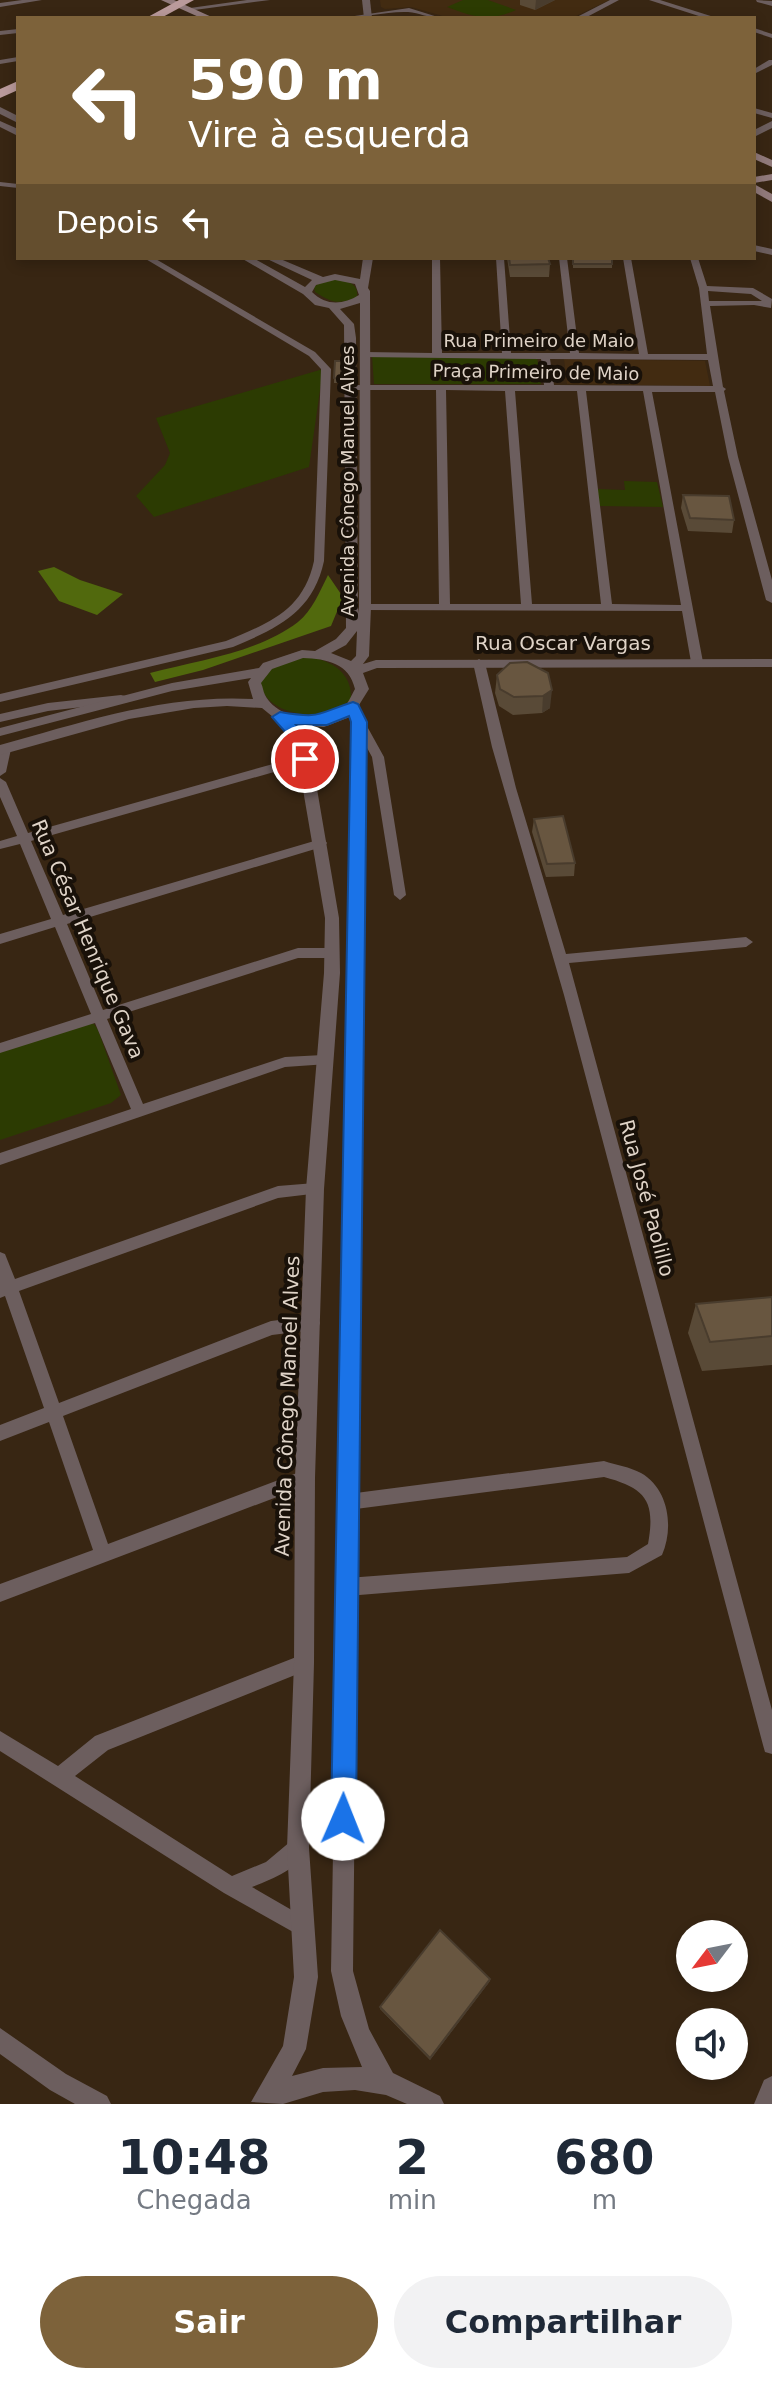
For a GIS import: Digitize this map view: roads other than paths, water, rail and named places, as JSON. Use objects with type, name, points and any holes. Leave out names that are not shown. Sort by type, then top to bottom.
[{"type":"highway","points":[[147,16],[171,3]]},
{"type":"main road","points":[[171,3],[191,16]]},
{"type":"main road","points":[[171,3],[204,16]]},
{"type":"street","points":[[0,5],[38,0]]},
{"type":"street","points":[[171,3],[266,0]]},
{"type":"street","points":[[366,0],[372,16]]},
{"type":"street","points":[[372,16],[376,0]]},
{"type":"street","points":[[583,16],[615,0]]},
{"type":"street","points":[[653,0],[706,16]]},
{"type":"street","points":[[760,0],[772,4]]},
{"type":"street","points":[[372,16],[409,10],[430,16]]},
{"type":"street","points":[[674,16],[685,10]]},
{"type":"street","points":[[0,698],[229,644],[264,630],[291,610],[312,587],[319,561],[326,369],[312,354],[151,260]]},
{"type":"street","points":[[250,260],[307,292],[315,301],[332,306],[352,304],[364,296],[364,288],[351,279],[319,279],[275,260]]},
{"type":"street","points":[[351,279],[359,260]]},
{"type":"street","name":"Avenida Cônego Manuel Alves","points":[[319,654],[341,642],[352,629],[358,387],[365,355],[364,288],[368,260]]},
{"type":"street","points":[[436,260],[437,355]]},
{"type":"street","points":[[500,260],[507,356]]},
{"type":"street","points":[[563,260],[575,356]]},
{"type":"street","points":[[627,260],[644,357]]},
{"type":"street","points":[[695,260],[703,288],[712,357],[751,534],[771,592]]},
{"type":"street","points":[[307,292],[312,283],[319,279]]},
{"type":"street","points":[[703,288],[753,291],[772,304]]},
{"type":"street","points":[[704,304],[772,304]]},
{"type":"street","name":"Avenida Cônego Manuel Alves","points":[[332,306],[349,324],[368,439],[365,607],[362,656],[355,669]]},
{"type":"street","points":[[351,338],[357,352],[365,355]]},
{"type":"street","name":"Rua Primeiro de Maio","points":[[365,355],[712,357]]},
{"type":"street","points":[[545,356],[549,387]]},
{"type":"street","name":"Praça Primeiro de Maio","points":[[358,387],[721,389]]},
{"type":"street","points":[[441,387],[445,607]]},
{"type":"street","points":[[510,387],[527,608]]},
{"type":"street","points":[[581,387],[607,608]]},
{"type":"street","points":[[647,389],[697,662]]},
{"type":"street","points":[[365,607],[688,608]]},
{"type":"street","points":[[0,732],[172,687],[261,672],[286,657],[319,654],[332,657],[355,669],[362,689],[356,715],[342,1971],[349,2010],[361,2046],[385,2083]]},
{"type":"street","name":"Rua José Paolillo","points":[[479,663],[772,1745]]},
{"type":"street","name":"Rua Oscar Vargas","points":[[355,669],[376,664],[772,663]]},
{"type":"street","points":[[261,672],[256,683],[256,694],[261,704],[280,717],[311,723],[356,715]]},
{"type":"street","points":[[0,718],[48,707],[121,699]]},
{"type":"street","points":[[0,772],[3,749],[160,706],[220,702],[261,704]]},
{"type":"street","points":[[356,715],[378,757],[400,895]]},
{"type":"street","name":"Avenida Cônego Manoel Alves","points":[[264,2102],[294,2049],[306,1977],[298,1848],[304,1663],[305,1478],[315,1189],[332,918],[302,742],[280,717]]},
{"type":"street","points":[[0,845],[305,759]]},
{"type":"street","name":"Rua César Henrique Gava","points":[[0,782],[139,1111]]},
{"type":"street","points":[[0,939],[321,843]]},
{"type":"street","points":[[561,959],[746,942]]},
{"type":"street","points":[[0,1048],[298,953],[331,953]]},
{"type":"street","points":[[0,1159],[285,1062],[323,1060]]},
{"type":"street","points":[[5,1289],[278,1192],[315,1189]]},
{"type":"street","points":[[0,1259],[5,1289],[54,1412],[103,1553]]},
{"type":"street","points":[[0,1433],[271,1328],[312,1323]]},
{"type":"street","points":[[347,1587],[629,1565],[656,1549],[661,1528],[658,1505],[637,1479],[604,1469],[348,1502]]},
{"type":"street","points":[[0,1593],[305,1478]]},
{"type":"street","points":[[59,1777],[102,1743],[304,1663]]},
{"type":"street","points":[[0,1740],[231,1886],[302,1927]]},
{"type":"street","points":[[231,1886],[273,1869],[298,1848]]},
{"type":"street","points":[[0,2040],[58,2082],[99,2104]]},
{"type":"street","points":[[264,2102],[305,2084],[345,2078],[385,2083],[432,2104]]},
{"type":"street","points":[[766,2104],[772,2088]]}]
